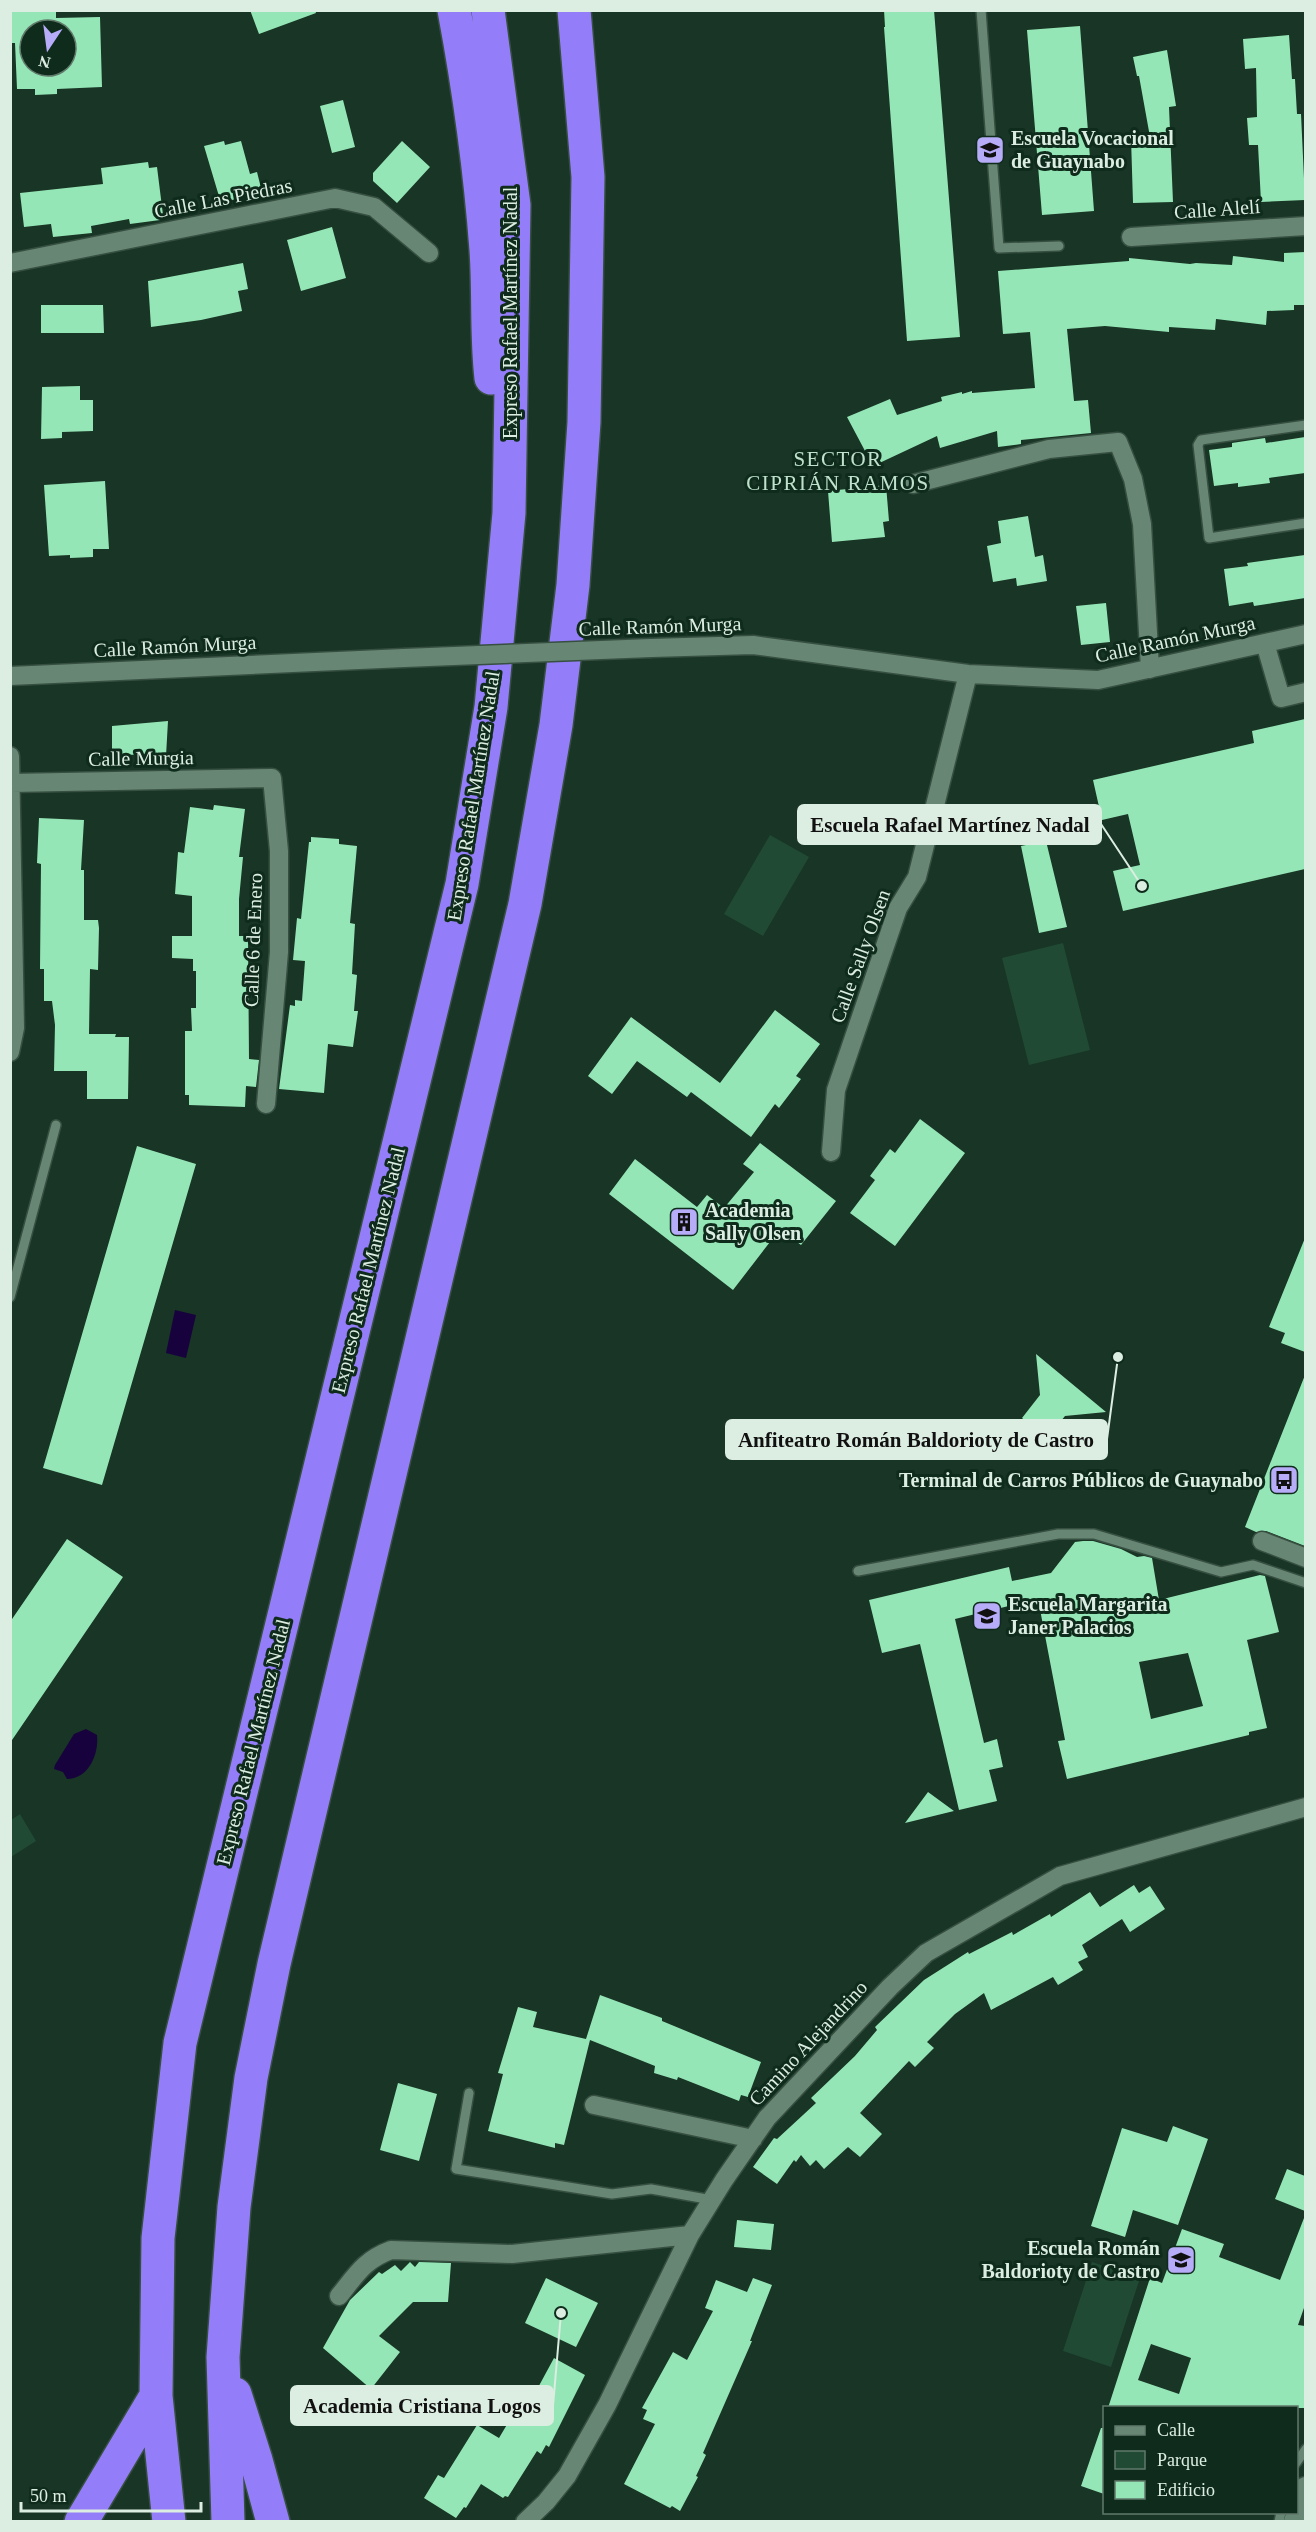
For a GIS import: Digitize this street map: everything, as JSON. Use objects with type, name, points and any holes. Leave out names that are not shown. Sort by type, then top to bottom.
[{"type":"highway","points":[[453,10],[463,59],[480,179],[486,253],[490,370],[509,513]]},
{"type":"highway","name":"Expreso Rafael Martínez Nadal","points":[[170,2522],[156,2396],[158,2238],[180,2043],[462,884],[491,707],[509,513],[514,205],[488,10]]},
{"type":"highway","points":[[228,2522],[223,2357],[236,2195],[251,2078],[274,1964],[525,904],[556,726],[573,585],[584,422],[588,177],[574,10]]},
{"type":"highway","points":[[223,2357],[273,2522]]},
{"type":"highway","points":[[81,2522],[156,2396]]},
{"type":"street","name":"Calle Las Piedras","points":[[10,263],[335,198],[374,207],[429,253]]},
{"type":"street","name":"Calle Alelí","points":[[1131,237],[1305,226]]},
{"type":"street","points":[[913,484],[1049,449],[1118,442],[1133,479],[1142,524],[1150,669]]},
{"type":"street","name":"Calle Ramón Murga","points":[[10,676],[753,645],[968,674],[1098,680],[1305,634]]},
{"type":"street","points":[[1265,643],[1281,698],[1305,692]]},
{"type":"street","name":"Calle Sally Olsen","points":[[831,1152],[836,1090],[898,908],[917,877],[968,674]]},
{"type":"street","points":[[10,756],[15,1028],[10,1052]]},
{"type":"street","name":"Calle Murgia","points":[[12,783],[272,778]]},
{"type":"street","name":"Calle 6 de Enero","points":[[266,1104],[279,952],[279,851],[272,778]]},
{"type":"street","points":[[1262,1541],[1305,1558]]},
{"type":"street","name":"Camino Alejandrino","points":[[525,2522],[546,2502],[567,2476],[607,2405],[690,2235],[767,2118],[890,1987],[926,1953],[1060,1876],[1305,1807]]},
{"type":"street","points":[[594,2105],[753,2139]]},
{"type":"street","points":[[339,2296],[361,2268],[374,2256],[391,2250],[512,2254],[690,2235]]},
{"type":"street","points":[[1296,2522],[1305,2489]]},
{"type":"lane","points":[[981,10],[999,248],[1059,246]]},
{"type":"lane","points":[[1305,425],[1201,440],[1198,445],[1209,538],[1305,523]]},
{"type":"lane","points":[[10,1298],[56,1125]]},
{"type":"lane","points":[[858,1571],[1058,1534],[1094,1534],[1221,1572],[1253,1566],[1305,1583]]},
{"type":"lane","points":[[469,2093],[456,2169],[612,2194],[651,2189],[712,2200]]},
{"type":"green space","points":[[770,835],[809,857],[763,936],[724,914]]},
{"type":"green space","points":[[1063,943],[1090,1050],[1029,1065],[1002,958]]},
{"type":"green space","points":[[20,1814],[36,1841],[11,1857],[11,1820]]},
{"type":"green space","points":[[1092,2262],[1140,2278],[1111,2367],[1063,2351]]},
{"type":"shaded area","points":[[175,1310],[196,1315],[186,1358],[166,1353]]},
{"type":"shaded area","points":[[86,1729],[97,1735],[94,1757],[87,1770],[81,1775],[67,1779],[63,1772],[54,1769],[55,1765],[74,1734]]},
{"type":"building","points":[[10,10],[56,10],[56,18],[100,17],[102,87],[57,89],[57,94],[35,95],[35,89],[17,89],[15,43],[10,43]]},
{"type":"building","points":[[250,10],[315,10],[316,13],[259,34]]},
{"type":"building","points":[[884,10],[934,10],[960,337],[907,341]]},
{"type":"building","points":[[1080,26],[1094,211],[1042,215],[1027,30]]},
{"type":"building","points":[[1289,35],[1297,114],[1301,114],[1305,200],[1261,202],[1258,145],[1249,145],[1247,118],[1257,117],[1256,68],[1245,69],[1243,39]]},
{"type":"building","points":[[1167,50],[1176,106],[1169,107],[1173,202],[1133,203],[1131,138],[1150,137],[1139,76],[1137,76],[1133,57]]},
{"type":"building","points":[[343,100],[355,147],[332,153],[320,106]]},
{"type":"building","points":[[224,141],[225,145],[241,141],[250,174],[257,172],[262,192],[221,203],[204,146]]},
{"type":"building","points":[[402,141],[430,167],[397,203],[373,181],[373,173]]},
{"type":"building","points":[[148,162],[149,168],[157,167],[163,215],[160,215],[160,220],[130,224],[129,219],[91,226],[92,233],[53,237],[51,224],[24,227],[20,193],[103,184],[101,168]]},
{"type":"building","points":[[332,227],[346,278],[301,291],[287,240]]},
{"type":"building","points":[[1305,252],[1305,305],[1294,305],[1294,310],[1267,311],[1266,325],[1216,319],[1215,330],[1169,327],[1169,332],[1105,326],[1067,329],[1074,401],[1088,400],[1091,433],[1021,440],[1021,444],[998,447],[997,431],[940,448],[937,436],[873,466],[847,417],[890,399],[897,415],[942,401],[941,397],[962,392],[962,394],[972,391],[972,393],[1035,388],[1030,332],[1003,334],[998,271],[1129,261],[1129,258],[1190,264],[1232,265],[1233,256],[1284,262],[1284,253]]},
{"type":"building","points":[[243,263],[248,289],[238,291],[242,311],[151,327],[148,281]]},
{"type":"building","points":[[41,305],[103,305],[104,333],[41,333]]},
{"type":"building","points":[[80,386],[80,400],[93,400],[93,431],[62,432],[62,438],[41,439],[42,387]]},
{"type":"building","points":[[1305,437],[1305,473],[1269,478],[1270,483],[1238,487],[1238,483],[1214,486],[1209,450],[1232,447],[1232,443],[1265,438],[1266,443]]},
{"type":"building","points":[[105,481],[109,549],[93,549],[93,557],[49,556],[44,485]]},
{"type":"building","points":[[886,485],[889,521],[883,522],[885,537],[832,542],[828,491]]},
{"type":"building","points":[[1028,516],[1035,557],[1043,555],[1047,581],[1017,586],[1016,578],[993,582],[987,546],[1001,543],[998,521]]},
{"type":"building","points":[[1305,555],[1305,598],[1254,606],[1253,602],[1229,606],[1224,569],[1248,566],[1247,563]]},
{"type":"building","points":[[1106,603],[1110,642],[1081,645],[1076,606]]},
{"type":"building","points":[[1305,719],[1305,869],[1123,911],[1113,871],[1140,865],[1128,814],[1102,820],[1093,780],[1254,743],[1252,731]]},
{"type":"building","points":[[168,721],[166,756],[112,754],[112,726]]},
{"type":"building","points":[[214,805],[245,809],[239,857],[243,857],[239,899],[239,936],[248,936],[249,1059],[259,1060],[256,1087],[246,1086],[245,1107],[189,1105],[189,1095],[185,1095],[185,1031],[192,1031],[191,1008],[196,1008],[196,971],[193,971],[193,959],[172,958],[172,936],[192,936],[192,896],[175,894],[178,852],[184,853],[190,807],[213,810]]},
{"type":"building","points":[[39,818],[84,820],[81,870],[84,870],[84,920],[98,920],[99,928],[98,970],[90,969],[89,1034],[116,1034],[115,1037],[129,1037],[128,1099],[87,1099],[87,1071],[54,1071],[55,1025],[52,1001],[44,1001],[44,969],[40,969],[41,864],[37,863]]},
{"type":"building","points":[[311,837],[339,839],[339,844],[357,846],[350,923],[355,924],[352,974],[357,975],[354,1011],[358,1011],[353,1047],[328,1044],[324,1093],[279,1089],[290,1005],[295,1006],[295,1000],[302,1001],[305,961],[293,960],[297,918],[301,919]]},
{"type":"building","points":[[1046,841],[1067,927],[1039,933],[1021,846]]},
{"type":"building","points":[[775,1010],[820,1044],[796,1076],[801,1079],[779,1108],[775,1104],[751,1137],[691,1092],[687,1097],[637,1061],[612,1094],[588,1076],[631,1017],[720,1083]]},
{"type":"building","name":"Academia Sally Olsen","points":[[920,1119],[965,1153],[895,1246],[850,1213],[875,1180],[870,1176],[890,1149],[895,1153]]},
{"type":"building","points":[[760,1143],[836,1201],[801,1245],[780,1229],[733,1290],[609,1194],[635,1159],[697,1207],[707,1195],[724,1208],[754,1172],[743,1164]]},
{"type":"building","points":[[137,1146],[196,1164],[102,1485],[43,1468]]},
{"type":"building","points":[[1305,1238],[1305,1352],[1281,1343],[1285,1333],[1269,1327]]},
{"type":"building","points":[[1036,1354],[1106,1412],[1065,1416],[1047,1438],[1040,1433],[1022,1418],[1040,1395]]},
{"type":"building","name":"Terminal de Carros Públicos de Guaynabo","points":[[1305,1375],[1305,1546],[1266,1531],[1256,1532],[1245,1527]]},
{"type":"building","points":[[67,1539],[123,1577],[10,1743],[10,1622]]},
{"type":"building","points":[[1093,1541],[1121,1549],[1137,1557],[1152,1558],[1159,1600],[1260,1575],[1265,1576],[1279,1632],[1247,1640],[1267,1728],[1249,1732],[1249,1735],[1067,1779],[1058,1741],[1065,1740],[1038,1599],[955,1619],[984,1743],[997,1739],[1003,1767],[989,1770],[997,1801],[959,1810],[920,1644],[882,1653],[869,1600],[1009,1567],[1012,1581],[1051,1573],[1075,1542]],"holes":[[[1188,1653],[1203,1706],[1151,1719],[1139,1662]]]},
{"type":"building","points":[[928,1792],[954,1811],[905,1823]]},
{"type":"building","points":[[1134,1885],[1139,1893],[1150,1886],[1165,1909],[1130,1932],[1122,1919],[1082,1945],[1088,1957],[1078,1962],[1083,1970],[1058,1985],[1053,1977],[991,2010],[984,1993],[955,2014],[927,2042],[934,2048],[915,2067],[909,2061],[860,2113],[882,2134],[860,2157],[848,2147],[824,2169],[816,2160],[810,2166],[801,2155],[796,2162],[794,2160],[777,2184],[753,2167],[774,2138],[777,2139],[816,2103],[811,2098],[855,2056],[877,2030],[875,2027],[924,1980],[968,1952],[969,1954],[1012,1932],[1013,1935],[1050,1914],[1051,1917],[1090,1892],[1100,1907]]},
{"type":"building","points":[[600,1995],[662,2018],[662,2021],[761,2062],[748,2097],[741,2095],[739,2101],[678,2077],[677,2080],[654,2073],[655,2066],[590,2040],[564,2145],[555,2143],[555,2148],[488,2131],[503,2074],[498,2073],[518,2007],[537,2012],[533,2027],[586,2039]]},
{"type":"building","points":[[398,2083],[437,2094],[419,2161],[380,2150]]},
{"type":"building","points":[[1173,2126],[1208,2139],[1178,2225],[1133,2210],[1125,2237],[1091,2226],[1122,2128],[1167,2142]]},
{"type":"building","points":[[1287,2169],[1305,2176],[1305,2211],[1275,2199]]},
{"type":"building","points":[[1304,2218],[1305,2305],[1298,2325],[1305,2326],[1305,2408],[1298,2408],[1298,2406],[1109,2406],[1150,2278],[1162,2283],[1182,2229],[1224,2244],[1219,2257],[1280,2280]],"holes":[[[1151,2344],[1191,2358],[1179,2394],[1138,2380]]]},
{"type":"building","points":[[737,2220],[774,2224],[771,2250],[734,2247]]},
{"type":"building","points":[[410,2262],[415,2267],[419,2262],[451,2263],[448,2302],[413,2302],[379,2336],[400,2352],[371,2389],[323,2348],[350,2300],[379,2272],[382,2274],[395,2265],[401,2271]]},
{"type":"building","points":[[546,2278],[598,2303],[576,2347],[525,2323]]},
{"type":"building","points":[[753,2278],[772,2285],[750,2341],[752,2341],[703,2453],[706,2455],[696,2476],[698,2477],[680,2511],[672,2506],[670,2508],[624,2484],[655,2424],[643,2419],[647,2410],[642,2408],[673,2352],[687,2360],[713,2311],[705,2308],[716,2280],[747,2292]]},
{"type":"building","points":[[554,2358],[585,2375],[549,2447],[546,2445],[541,2454],[537,2451],[508,2497],[503,2498],[481,2484],[466,2508],[464,2507],[456,2518],[424,2498],[438,2475],[444,2478],[477,2425],[499,2438],[527,2391],[534,2395]]},
{"type":"building","points":[[1101,2428],[1103,2428],[1103,2494],[1081,2486]]},
{"type":"place","name":"Escuela Vocacional de Guaynabo","points":[[990,150]]},
{"type":"place","name":"Escuela Rafael Martínez Nadal","points":[[1142,886]]},
{"type":"place","name":"Academia Sally Olsen","points":[[684,1222]]},
{"type":"place","name":"Anfiteatro Román Baldorioty de Castro","points":[[1118,1357]]},
{"type":"place","name":"Terminal de Carros Públicos de Guaynabo","points":[[1284,1480]]},
{"type":"place","name":"Escuela Margarita Janer Palacios","points":[[987,1616]]},
{"type":"place","name":"Escuela Román Baldorioty de Castro","points":[[1181,2260]]},
{"type":"place","name":"Academia Cristiana Logos","points":[[561,2313]]},
{"type":"district","name":"SECTOR CIPRIÁN RAMOS","points":[[838,471]]}]
